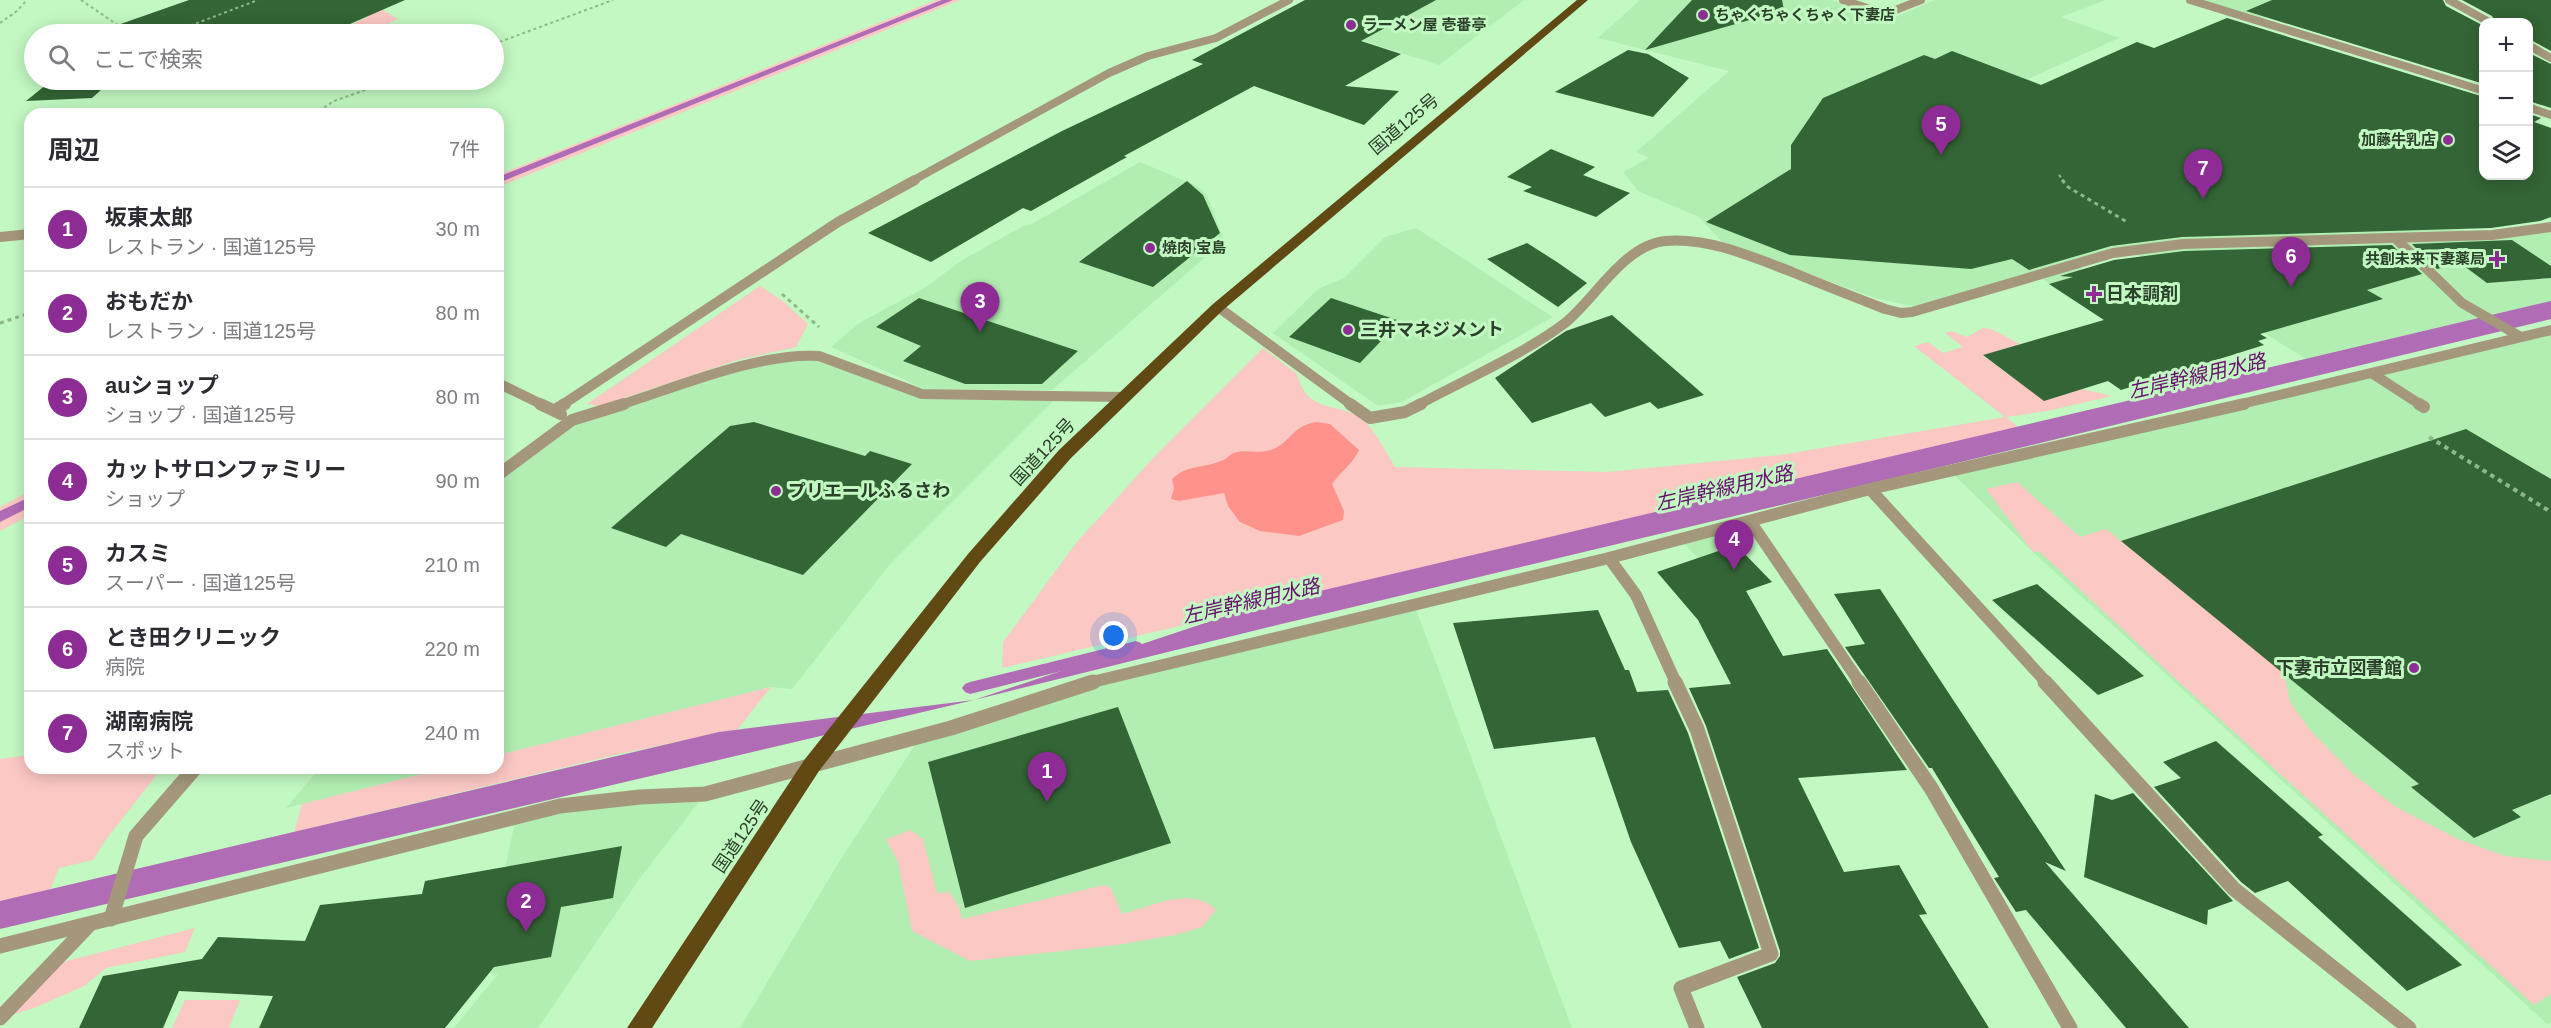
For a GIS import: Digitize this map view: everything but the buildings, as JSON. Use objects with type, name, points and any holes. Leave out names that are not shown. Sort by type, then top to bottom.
[{"type":"highway","name":"国道125号","points":[[639,1028],[812,765],[975,558],[1065,454],[1218,307],[1583,0]]},
{"type":"street","points":[[555,410],[838,222],[1110,73],[1148,56],[1216,38],[1288,0]]},
{"type":"street","points":[[1843,0],[1885,14],[1921,0]]},
{"type":"street","points":[[2190,0],[2479,89]]},
{"type":"street","points":[[2449,0],[2482,18]]},
{"type":"street","points":[[2533,47],[2551,57]]},
{"type":"street","points":[[2533,108],[2551,115]]},
{"type":"street","points":[[1218,307],[1370,418],[1405,412],[1537,341],[1566,322],[1617,268],[1649,245],[1664,241],[1683,241],[1735,250],[1901,313],[1912,312],[2113,254],[2170,245],[2492,235],[2551,227]]},
{"type":"street","points":[[0,237],[24,235]]},
{"type":"street","points":[[2395,238],[2462,303],[2522,337]]},
{"type":"street","points":[[0,946],[560,807],[640,797],[705,794],[951,728],[1098,680],[1609,558],[1870,489],[2373,374],[2551,330]]},
{"type":"street","points":[[504,471],[572,420],[757,362],[804,355],[819,356],[922,394],[1125,397]]},
{"type":"street","points":[[2373,374],[2424,407]]},
{"type":"street","points":[[504,386],[572,420]]},
{"type":"street","points":[[1870,489],[2234,889],[2409,1028]]},
{"type":"street","points":[[1750,521],[1931,788],[2070,1028]]},
{"type":"street","points":[[1609,558],[1636,595],[1697,729],[1771,954],[1681,988],[1696,1028]]},
{"type":"street","points":[[111,919],[136,836],[190,774]]},
{"type":"street","points":[[0,1018],[90,924]]},
{"type":"path","points":[[0,23],[17,11],[27,0]]},
{"type":"path","points":[[81,0],[116,24]]},
{"type":"path","points":[[194,24],[258,0]]},
{"type":"path","points":[[504,40],[613,0]]},
{"type":"path","points":[[323,108],[334,101],[365,90]]},
{"type":"path","points":[[2059,175],[2068,186],[2170,245]]},
{"type":"path","points":[[780,292],[820,328]]},
{"type":"path","points":[[0,323],[24,315]]},
{"type":"path","points":[[2421,432],[2551,512]]},
{"type":"shaded area","points":[[341,0],[373,4],[398,19],[388,24],[353,24],[369,16]]},
{"type":"shaded area","points":[[936,0],[960,0],[504,185],[504,173]]},
{"type":"shaded area","points":[[1309,0],[1524,0],[1439,65],[1283,15]]},
{"type":"shaded area","points":[[1640,0],[1832,0],[1889,20],[1935,0],[2106,0],[2061,17],[2119,38],[2028,79],[2119,114],[2316,163],[2477,236],[2551,227],[2551,301],[2306,359],[2132,251],[2077,265],[2092,275],[2095,314],[2038,276],[1924,309],[1875,298],[1722,242],[1699,217],[1638,191],[1623,172],[1649,158],[1636,152],[1729,71],[1598,38]]},
{"type":"shaded area","points":[[2204,0],[2283,0],[2299,5],[2257,21],[2197,2]]},
{"type":"shaded area","points":[[1140,162],[1197,186],[1207,195],[1224,241],[1052,390],[925,389],[831,347],[859,323],[926,287],[961,261],[1023,226],[1032,224]]},
{"type":"shaded area","points":[[1416,228],[1553,317],[1402,402],[1378,406],[1273,333],[1318,289],[1344,278],[1385,237]]},
{"type":"shaded area","points":[[760,286],[784,302],[808,324],[796,347],[738,360],[600,406],[587,404]]},
{"type":"shaded area","points":[[2551,301],[2551,319],[974,700],[1256,606]]},
{"type":"shaded area","points":[[1983,328],[1991,329],[2020,344],[1983,356],[2044,400],[2082,389],[2112,396],[2047,411],[2006,417],[2018,427],[1002,668],[1003,642],[1077,542],[1155,456],[1263,348],[1297,374],[1303,388],[1318,403],[1349,412],[1369,426],[1395,467],[1608,472],[1780,455],[2005,417],[1914,346],[1928,342],[1943,353],[1963,347],[1945,333],[1951,331],[1967,337]]},
{"type":"shaded area","points":[[2551,330],[2551,1022],[2547,1024],[2033,552],[1950,471]]},
{"type":"shaded area","points":[[804,355],[922,394],[1058,396],[890,564],[792,689],[771,687],[504,754],[504,471],[572,420],[757,362]]},
{"type":"shaded area","points":[[1316,422],[1330,424],[1359,450],[1332,484],[1344,511],[1343,520],[1299,536],[1260,531],[1240,522],[1228,506],[1224,493],[1179,501],[1171,499],[1174,488],[1172,479],[1178,474],[1216,463],[1239,452],[1271,450],[1278,447],[1301,427]]},
{"type":"shaded area","points":[[2017,482],[2080,537],[2106,529],[2284,673],[2290,702],[2310,730],[2353,774],[2396,807],[2458,839],[2505,856],[2551,861],[2551,994],[2534,1005],[2166,670],[2039,551],[2033,552],[1986,489]]},
{"type":"shaded area","points":[[24,494],[24,518],[0,531],[0,507]]},
{"type":"shaded area","points":[[1722,528],[1772,582],[1733,595],[1680,539]]},
{"type":"shaded area","points":[[1414,604],[1572,1028],[740,1028],[836,867],[920,737],[1098,680]]},
{"type":"shaded area","points":[[771,687],[738,729],[619,754],[294,832],[302,804],[422,774],[504,774],[504,754]]},
{"type":"shaded area","points":[[974,700],[0,929],[0,901],[719,732]]},
{"type":"shaded area","points":[[24,756],[24,774],[157,774],[104,842],[93,860],[59,868],[50,890],[0,901],[0,759]]},
{"type":"shaded area","points":[[315,774],[422,774],[286,808]]},
{"type":"shaded area","points":[[705,794],[640,878],[538,1028],[454,1028],[498,974],[483,973],[516,817]]},
{"type":"shaded area","points":[[911,830],[923,839],[937,893],[949,892],[959,907],[962,919],[1104,885],[1111,888],[1122,914],[1184,898],[1206,903],[1216,910],[1202,927],[1175,935],[1117,945],[970,961],[912,931],[898,862],[886,839]]},
{"type":"shaded area","points":[[195,928],[185,952],[106,968],[84,986],[34,1008],[11,1015],[59,963]]},
{"type":"shaded area","points":[[185,1000],[240,1000],[229,1028],[172,1028]]},
{"type":"waterway","points":[[504,178],[949,0]]},
{"type":"waterway","points":[[0,517],[24,504]]},
{"type":"waterway","name":"左岸幹線用水路","points":[[970,688],[1136,647]]},
{"type":"place","name":"ちゃくちゃくちゃく下妻店","points":[[1703,15]]},
{"type":"place","name":"ラーメン屋 壱番亭","points":[[1351,25]]},
{"type":"place","name":"加藤牛乳店","points":[[2448,140]]},
{"type":"place","name":"カスミ","points":[[1941,155]]},
{"type":"place","name":"湖南病院","points":[[2203,199]]},
{"type":"place","name":"焼肉 宝島","points":[[1150,248]]},
{"type":"place","name":"共創未来下妻薬局","points":[[2497,259]]},
{"type":"place","name":"とき田クリニック","points":[[2291,287]]},
{"type":"place","name":"日本調剤","points":[[2094,294]]},
{"type":"place","name":"三井マネジメント","points":[[1348,330]]},
{"type":"place","name":"auショップ","points":[[980,332]]},
{"type":"place","name":"プリエールふるさわ","points":[[776,491]]},
{"type":"place","name":"カットサロンファミリー","points":[[1734,570]]},
{"type":"place","name":"下妻市立図書館","points":[[2414,668]]},
{"type":"place","name":"坂東太郎","points":[[1047,802]]},
{"type":"place","name":"おもだか","points":[[526,932]]}]
